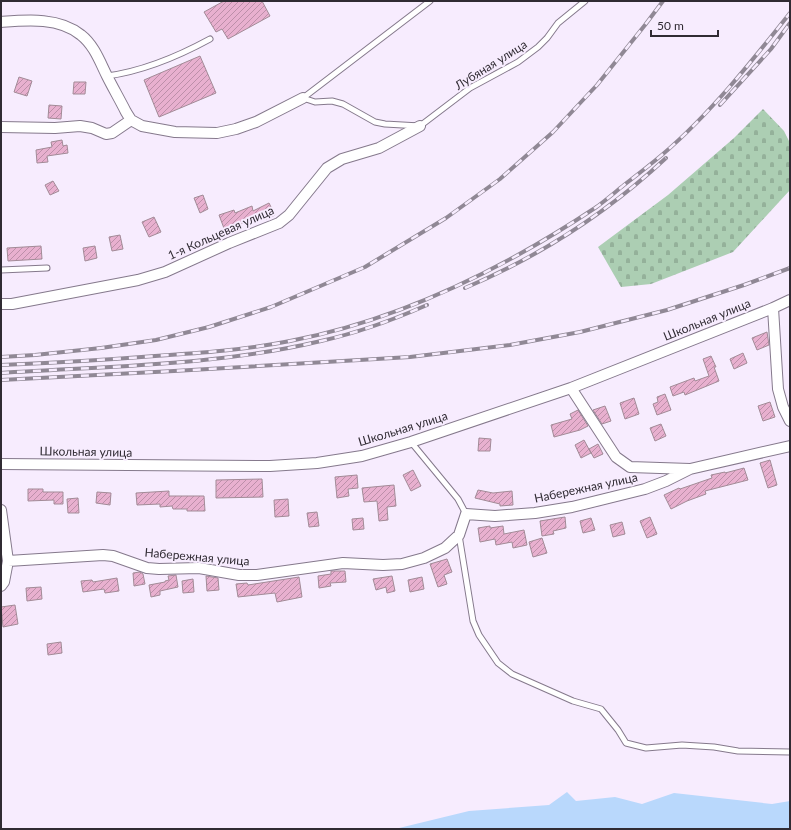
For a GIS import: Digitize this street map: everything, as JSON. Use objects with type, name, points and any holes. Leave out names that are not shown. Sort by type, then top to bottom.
[{"type":"street","points":[[1,22],[25,20],[46,21],[73,29],[83,35],[90,44],[131,120],[142,126],[169,131],[217,133],[236,129],[256,122],[304,98]]},
{"type":"street","points":[[1,127],[55,128],[80,126],[92,128],[106,134],[112,133],[131,120]]},
{"type":"street","name":"1-я Кольцевая улица","points":[[1,304],[12,304],[131,282],[165,272],[229,243],[279,223],[289,216],[327,168],[342,159],[379,148],[420,126]]},
{"type":"street","name":"Школьная улица","points":[[1,464],[270,466],[317,463],[362,456],[411,442],[571,388],[790,300]]},
{"type":"street","points":[[773,308],[778,389],[783,407],[790,421]]},
{"type":"street","name":"Набережная улица","points":[[571,388],[616,457],[630,467],[690,468],[790,446]]},
{"type":"street","name":"Набережная улица","points":[[8,561],[104,555],[113,556],[147,568],[200,568],[239,575],[257,575],[344,563],[383,565],[402,564],[424,558],[445,548],[459,535],[466,514],[501,516],[535,514],[572,507],[645,489],[666,482],[690,468]]},
{"type":"street","points":[[1,510],[8,561],[4,582],[1,586]]},
{"type":"lane","points":[[304,98],[430,1]]},
{"type":"lane","name":"Лубяная улица","points":[[420,126],[470,88],[518,62],[538,48],[558,23],[585,1]]},
{"type":"lane","points":[[107,76],[150,66],[181,54],[210,40]]},
{"type":"lane","points":[[304,98],[315,102],[332,101],[343,104],[375,122],[420,126]]},
{"type":"lane","points":[[1,270],[46,268]]},
{"type":"lane","points":[[411,442],[458,499],[466,514]]},
{"type":"lane","points":[[459,535],[473,621],[479,635],[498,663],[512,674],[573,701],[601,709],[618,730],[626,743],[646,748],[682,745],[714,747],[738,751],[790,752]]},
{"type":"green space","points":[[763,109],[784,131],[790,143],[790,190],[733,252],[651,284],[621,287],[598,247],[668,195],[734,138]]},
{"type":"water","points":[[567,792],[576,801],[615,797],[642,804],[674,793],[772,804],[790,801],[790,829],[395,829],[469,811],[549,805]]},
{"type":"building","points":[[224,1],[262,1],[270,16],[228,39],[222,29],[216,32],[204,12]]},
{"type":"building","points":[[200,56],[216,93],[159,117],[144,80]]},
{"type":"building","points":[[19,77],[32,81],[27,96],[14,92]]},
{"type":"building","points":[[74,82],[86,82],[85,94],[73,94]]},
{"type":"building","points":[[49,105],[62,106],[61,119],[48,118]]},
{"type":"building","points":[[62,140],[63,146],[67,145],[68,153],[47,156],[48,162],[37,163],[36,150],[52,147],[51,142]]},
{"type":"building","points":[[53,181],[59,191],[50,195],[45,185]]},
{"type":"building","points":[[203,195],[208,209],[200,213],[194,198]]},
{"type":"building","points":[[269,203],[275,215],[266,219],[264,214],[225,231],[219,215],[234,210],[235,213],[252,206],[253,211]]},
{"type":"building","points":[[154,217],[161,232],[149,237],[142,222]]},
{"type":"building","points":[[120,235],[123,249],[112,251],[109,237]]},
{"type":"building","points":[[41,246],[42,259],[8,261],[7,248]]},
{"type":"building","points":[[95,246],[97,258],[85,261],[83,248]]},
{"type":"building","points":[[767,332],[769,345],[757,350],[752,338]]},
{"type":"building","points":[[743,353],[747,363],[734,369],[730,359]]},
{"type":"building","points":[[711,356],[716,367],[714,367],[719,381],[685,395],[684,392],[673,396],[670,387],[694,378],[695,381],[709,376],[703,359]]},
{"type":"building","points":[[665,394],[671,410],[657,415],[653,404],[658,402],[657,397]]},
{"type":"building","points":[[634,398],[639,414],[625,419],[620,403]]},
{"type":"building","points":[[770,402],[775,417],[763,421],[758,406]]},
{"type":"building","points":[[605,406],[611,421],[602,424],[593,410]]},
{"type":"building","points":[[578,410],[588,426],[580,430],[554,437],[551,425],[572,419],[570,414]]},
{"type":"building","points":[[661,424],[666,436],[655,441],[650,428]]},
{"type":"building","points":[[479,438],[491,439],[490,451],[478,451]]},
{"type":"building","points":[[584,440],[591,453],[581,458],[575,445]]},
{"type":"building","points":[[598,444],[603,454],[594,458],[589,449]]},
{"type":"building","points":[[770,460],[777,485],[768,488],[760,463]]},
{"type":"building","points":[[744,468],[748,480],[705,491],[706,494],[671,509],[664,495],[679,488],[680,489],[712,478],[711,475]]},
{"type":"building","points":[[413,470],[421,486],[411,491],[403,475]]},
{"type":"building","points":[[357,475],[358,488],[348,489],[349,496],[337,498],[335,477]]},
{"type":"building","points":[[262,479],[263,497],[216,498],[216,480]]},
{"type":"building","points":[[394,485],[396,506],[387,507],[388,520],[379,521],[377,501],[364,502],[362,488]]},
{"type":"building","points":[[28,489],[43,489],[43,492],[63,492],[63,504],[54,504],[54,500],[28,501]]},
{"type":"building","points":[[478,490],[493,493],[512,491],[513,505],[500,506],[500,504],[475,498]]},
{"type":"building","points":[[169,491],[169,496],[204,496],[205,511],[173,509],[172,506],[160,507],[160,504],[137,505],[136,493]]},
{"type":"building","points":[[97,492],[111,493],[110,505],[96,503]]},
{"type":"building","points":[[78,498],[79,513],[68,513],[67,499]]},
{"type":"building","points":[[288,499],[289,516],[275,517],[274,500]]},
{"type":"building","points":[[317,512],[319,526],[309,527],[307,513]]},
{"type":"building","points":[[565,517],[566,528],[553,531],[554,534],[542,536],[540,521]]},
{"type":"building","points":[[650,517],[657,534],[647,538],[640,521]]},
{"type":"building","points":[[363,518],[364,529],[353,530],[352,519]]},
{"type":"building","points":[[591,518],[595,530],[583,533],[580,521]]},
{"type":"building","points":[[622,522],[625,534],[613,537],[610,525]]},
{"type":"building","points":[[490,526],[490,528],[503,526],[504,534],[524,530],[527,545],[513,548],[512,542],[496,545],[495,539],[480,542],[478,528]]},
{"type":"building","points":[[542,538],[547,553],[533,557],[529,542]]},
{"type":"building","points":[[447,559],[452,572],[444,575],[447,584],[438,587],[430,564]]},
{"type":"building","points":[[331,571],[345,571],[346,582],[330,583],[331,586],[319,588],[318,576],[331,574]]},
{"type":"building","points":[[140,572],[143,574],[145,584],[134,586],[133,573]]},
{"type":"building","points":[[176,575],[178,587],[160,591],[160,595],[151,597],[149,585],[165,582],[169,580],[168,576]]},
{"type":"building","points":[[206,576],[218,578],[219,590],[207,591]]},
{"type":"building","points":[[392,576],[395,591],[387,593],[386,587],[376,590],[373,579]]},
{"type":"building","points":[[299,577],[302,597],[277,602],[275,593],[238,597],[236,584],[247,583],[248,585]]},
{"type":"building","points":[[422,577],[424,589],[410,592],[408,580]]},
{"type":"building","points":[[117,578],[119,591],[105,593],[104,589],[83,592],[81,581],[92,580],[93,582]]},
{"type":"building","points":[[193,579],[194,592],[183,593],[182,581]]},
{"type":"building","points":[[41,587],[42,599],[27,601],[26,588]]},
{"type":"building","points":[[15,605],[18,624],[3,627],[1,607]]},
{"type":"building","points":[[61,642],[62,653],[48,655],[47,644]]},
{"type":"railway","points":[[1,357],[101,348],[156,340],[209,327],[271,307],[365,267],[446,218],[500,179],[553,132],[597,85],[663,1]]},
{"type":"railway","points":[[1,365],[189,354],[273,344],[331,332],[371,320],[411,306],[449,290],[524,252],[560,230],[599,205],[663,154],[714,104],[746,68],[790,13]]},
{"type":"railway","points":[[720,105],[771,49],[790,23]]},
{"type":"railway","points":[[465,288],[519,262],[571,232],[620,197],[666,158]]},
{"type":"railway","points":[[1,380],[410,357],[510,345],[580,332],[667,310],[744,285],[790,268]]},
{"type":"railway","points":[[1,373],[162,364],[242,356],[334,338],[388,321],[427,305]]}]
